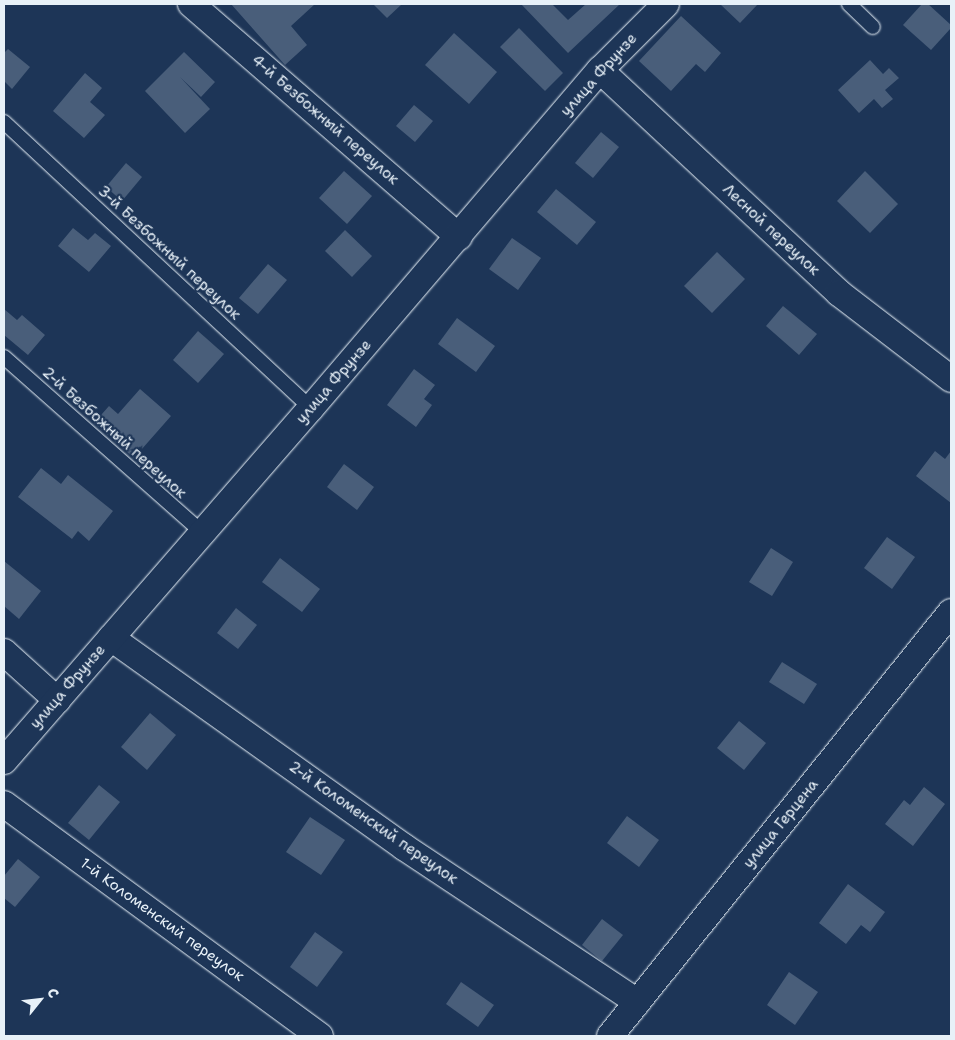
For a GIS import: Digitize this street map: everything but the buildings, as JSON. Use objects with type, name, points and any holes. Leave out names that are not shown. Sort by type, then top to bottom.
[{"type":"street","name":"4-й Безбожный переулок","points":[[191,4],[458,237]]},
{"type":"street","name":"улица Фрунзе","points":[[4,761],[312,408],[600,70],[666,4]]},
{"type":"street","name":"Лесной переулок","points":[[600,70],[839,293],[951,379]]},
{"type":"street","name":"улица Герцена","points":[[610,1036],[951,612]]},
{"type":"street","name":"2-й Коломенский переулок","points":[[111,638],[404,847],[637,1002]]},
{"type":"street","points":[[4,652],[57,700]]},
{"type":"street","name":"1-й Коломенский переулок","points":[[4,804],[320,1036]]},
{"type":"lane","points":[[848,4],[872,26]]},
{"type":"lane","name":"3-й Безбожный переулок","points":[[4,122],[312,408]]},
{"type":"lane","name":"2-й Безбожный переулок","points":[[4,357],[203,534]]}]
